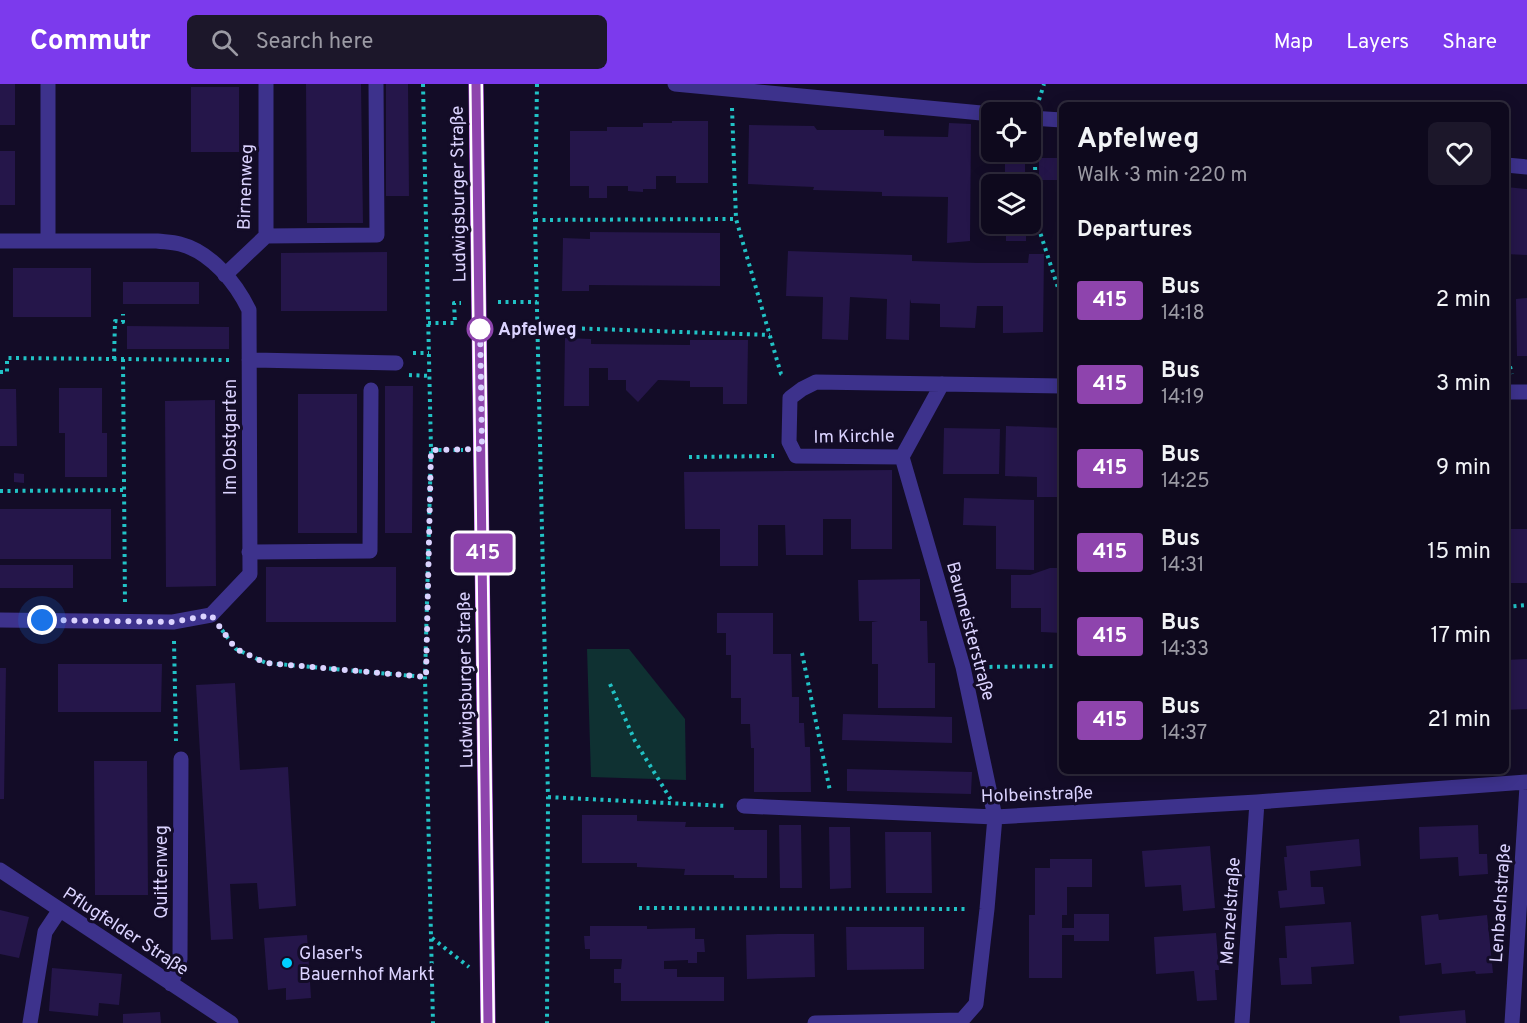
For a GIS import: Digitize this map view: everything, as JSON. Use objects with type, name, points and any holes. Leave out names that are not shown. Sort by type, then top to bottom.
[{"type":"main road","name":"Ludwigsburger Straße","points":[[476,84],[488,1023]]},
{"type":"street","points":[[48,84],[48,240]]},
{"type":"street","name":"Birnenweg","points":[[225,275],[266,236],[266,84]]},
{"type":"street","points":[[266,236],[377,235],[376,84]]},
{"type":"street","points":[[675,84],[981,113]]},
{"type":"street","points":[[1041,119],[1059,120]]},
{"type":"street","points":[[1509,165],[1527,167]]},
{"type":"street","name":"Im Obstgarten","points":[[0,241],[157,240],[181,244],[203,254],[241,292],[249,310],[250,574],[211,615]]},
{"type":"street","points":[[249,360],[396,363]]},
{"type":"street","points":[[802,389],[816,382],[1059,386]]},
{"type":"street","name":"Im Kirchle","points":[[802,389],[790,398],[789,442],[796,456],[902,457],[942,384]]},
{"type":"street","points":[[249,552],[370,551],[371,390]]},
{"type":"street","points":[[1509,392],[1527,392]]},
{"type":"street","name":"Baumeisterstraße","points":[[902,457],[963,667],[995,817],[976,1004],[962,1022]]},
{"type":"street","points":[[0,620],[173,622],[211,615]]},
{"type":"street","name":"Quittenweg","points":[[171,984],[180,959],[181,759]]},
{"type":"street","name":"Holbeinstraße","points":[[744,806],[995,817],[1527,784]]},
{"type":"street","name":"Lenbachstraße","points":[[1512,1023],[1527,784]]},
{"type":"street","name":"Menzelstraße","points":[[1242,1023],[1257,802]]},
{"type":"street","name":"Pflugfelder Straße","points":[[0,870],[231,1023]]},
{"type":"street","points":[[30,1023],[45,932],[59,911]]},
{"type":"street","points":[[815,1023],[962,1022]]},
{"type":"path","points":[[423,84],[431,450],[426,677],[434,1023]]},
{"type":"path","points":[[537,84],[535,220],[548,798],[547,1023]]},
{"type":"path","points":[[732,89],[736,219],[781,374],[802,389]]},
{"type":"path","points":[[1034,162],[1037,224],[1059,291]]},
{"type":"path","points":[[535,220],[736,219]]},
{"type":"path","points":[[114,359],[115,321],[123,322],[123,314]]},
{"type":"path","points":[[537,327],[770,335]]},
{"type":"path","points":[[0,372],[7,372],[7,358],[249,360]]},
{"type":"path","points":[[123,359],[125,621]]},
{"type":"path","points":[[431,450],[482,449]]},
{"type":"path","points":[[689,457],[796,456]]},
{"type":"path","points":[[0,491],[124,489]]},
{"type":"path","points":[[1509,607],[1527,605]]},
{"type":"path","points":[[211,615],[236,649],[266,663],[426,677]]},
{"type":"path","points":[[173,622],[176,749],[181,759]]},
{"type":"path","points":[[802,653],[833,809]]},
{"type":"path","points":[[963,667],[1059,666]]},
{"type":"path","points":[[610,684],[635,741],[673,803]]},
{"type":"path","points":[[548,798],[744,806]]},
{"type":"path","points":[[639,908],[987,909]]},
{"type":"path","points":[[431,938],[488,982]]},
{"type":"green space","points":[[587,649],[629,649],[685,719],[686,780],[591,777]]},
{"type":"building","points":[[0,84],[15,84],[15,125],[0,125]]},
{"type":"building","points":[[306,84],[361,84],[363,223],[307,223]]},
{"type":"building","points":[[386,84],[408,84],[409,196],[386,196]]},
{"type":"building","points":[[191,87],[239,87],[239,152],[191,152]]},
{"type":"building","points":[[672,121],[708,121],[708,183],[676,183],[676,176],[656,176],[656,189],[643,189],[643,192],[628,191],[628,186],[607,186],[607,198],[589,198],[589,186],[570,186],[570,131],[607,131],[607,127],[643,127],[643,123],[672,123]]},
{"type":"building","points":[[949,123],[971,124],[970,241],[947,243],[948,197],[882,196],[882,192],[813,190],[814,187],[748,184],[749,125],[814,126],[817,130],[884,130],[884,136],[948,137]]},
{"type":"building","points":[[0,151],[15,151],[15,205],[0,205]]},
{"type":"building","points":[[1041,158],[1059,158],[1059,180],[1041,180],[1039,162]]},
{"type":"building","points":[[1005,162],[1025,162],[1025,174],[1005,174]]},
{"type":"building","points":[[1509,187],[1527,189],[1527,255],[1509,254]]},
{"type":"building","points":[[590,232],[720,233],[720,286],[589,285],[589,291],[562,291],[563,238],[590,239]]},
{"type":"building","points":[[1006,234],[1026,234],[1026,241],[1006,241]]},
{"type":"building","points":[[788,251],[912,255],[912,261],[978,263],[1028,263],[1029,254],[1044,254],[1043,332],[1003,333],[1003,306],[977,306],[975,328],[940,327],[940,304],[911,303],[910,299],[909,340],[886,339],[887,299],[850,297],[848,340],[822,339],[823,297],[786,296]]},
{"type":"building","points":[[387,252],[387,311],[281,311],[281,253]]},
{"type":"building","points":[[13,268],[91,268],[91,317],[13,317]]},
{"type":"building","points":[[123,282],[199,282],[199,304],[123,304]]},
{"type":"building","points":[[1527,298],[1527,356],[1517,356],[1516,299]]},
{"type":"building","points":[[127,326],[229,327],[229,349],[127,349]]},
{"type":"building","points":[[565,338],[591,339],[591,344],[690,345],[690,340],[748,340],[747,404],[723,404],[723,387],[690,387],[690,381],[658,380],[638,402],[626,390],[626,380],[608,380],[608,368],[589,368],[589,406],[564,406]]},
{"type":"building","points":[[385,386],[413,386],[412,533],[385,533]]},
{"type":"building","points":[[59,388],[102,388],[102,433],[107,433],[107,477],[65,477],[65,433],[59,433]]},
{"type":"building","points":[[0,389],[16,389],[17,446],[0,446]]},
{"type":"building","points":[[298,394],[357,394],[357,533],[298,533]]},
{"type":"building","points":[[215,400],[216,586],[166,587],[165,401]]},
{"type":"building","points":[[1006,426],[1059,428],[1059,497],[1037,497],[1037,477],[1005,476]]},
{"type":"building","points":[[944,428],[1000,429],[999,474],[943,474]]},
{"type":"building","points":[[892,470],[892,549],[851,549],[851,519],[823,519],[823,555],[786,555],[785,525],[758,525],[758,566],[720,566],[720,529],[685,529],[684,472]]},
{"type":"building","points":[[14,473],[24,474],[24,483],[14,482]]},
{"type":"building","points":[[964,498],[1034,500],[1034,570],[996,569],[996,526],[963,525]]},
{"type":"building","points":[[0,509],[111,509],[111,559],[0,559]]},
{"type":"building","points":[[1509,529],[1527,529],[1527,583],[1509,583]]},
{"type":"building","points":[[0,565],[73,565],[73,588],[0,588]]},
{"type":"building","points":[[266,567],[396,567],[396,622],[266,622]]},
{"type":"building","points":[[1050,568],[1059,568],[1059,633],[1041,632],[1041,608],[1011,608],[1011,575],[1030,575]]},
{"type":"building","points":[[920,579],[920,621],[927,621],[928,663],[935,663],[935,708],[878,708],[878,664],[872,664],[872,622],[878,621],[859,621],[858,580]]},
{"type":"building","points":[[717,613],[773,613],[773,654],[791,654],[792,697],[799,697],[799,723],[804,723],[805,747],[810,747],[811,792],[754,792],[754,748],[751,748],[750,724],[741,724],[741,698],[731,698],[731,655],[726,655],[726,633],[717,633]]},
{"type":"building","points":[[1527,659],[1527,709],[1509,710],[1509,660]]},
{"type":"building","points":[[58,664],[162,664],[161,712],[58,712]]},
{"type":"building","points":[[0,668],[6,668],[4,799],[0,799]]},
{"type":"building","points":[[235,683],[240,770],[288,767],[296,906],[259,909],[257,883],[230,884],[233,939],[211,940],[196,685]]},
{"type":"building","points":[[843,714],[952,717],[952,743],[842,740]]},
{"type":"building","points":[[94,761],[147,761],[148,895],[95,895]]},
{"type":"building","points":[[847,769],[972,772],[971,794],[847,791]]},
{"type":"building","points":[[582,815],[637,815],[637,821],[686,822],[685,827],[767,830],[767,878],[734,878],[734,875],[684,875],[685,869],[637,867],[637,863],[582,863]]},
{"type":"building","points":[[779,825],[801,825],[802,888],[780,888]]},
{"type":"building","points":[[1478,825],[1479,854],[1487,854],[1488,874],[1459,876],[1458,857],[1420,859],[1419,827]]},
{"type":"building","points":[[829,827],[850,827],[851,888],[830,889]]},
{"type":"building","points":[[885,832],[931,832],[932,893],[886,893]]},
{"type":"building","points":[[1359,839],[1361,866],[1310,871],[1311,887],[1323,887],[1325,904],[1280,908],[1278,891],[1287,890],[1284,857],[1287,857],[1286,846]]},
{"type":"building","points":[[1210,846],[1215,908],[1183,911],[1181,885],[1145,887],[1142,851]]},
{"type":"building","points":[[1050,859],[1092,859],[1092,887],[1067,887],[1067,915],[1062,915],[1062,928],[1074,928],[1074,914],[1109,914],[1109,941],[1074,941],[1074,935],[1062,935],[1062,978],[1029,978],[1029,915],[1035,915],[1035,868],[1050,868]]},
{"type":"building","points":[[0,910],[29,917],[19,958],[0,954]]},
{"type":"building","points":[[1438,914],[1439,920],[1487,915],[1493,973],[1476,974],[1475,971],[1442,974],[1441,963],[1425,965],[1421,916]]},
{"type":"building","points":[[1351,922],[1354,964],[1311,967],[1312,984],[1281,985],[1279,958],[1287,958],[1285,926]]},
{"type":"building","points":[[590,926],[647,926],[647,929],[695,928],[695,939],[704,939],[705,952],[697,952],[697,963],[688,963],[688,960],[664,961],[664,969],[677,969],[677,977],[724,977],[724,1001],[621,1001],[621,983],[614,983],[614,969],[621,969],[622,959],[590,959],[590,949],[585,949],[584,936],[590,936]]},
{"type":"building","points":[[846,927],[924,927],[924,969],[847,970]]},
{"type":"building","points":[[1216,933],[1219,970],[1215,970],[1217,1000],[1197,1001],[1194,971],[1156,974],[1154,937]]},
{"type":"building","points":[[814,934],[815,977],[747,979],[746,935]]},
{"type":"building","name":"Glaser's Bauernhof Markt","points":[[307,935],[311,998],[286,1000],[286,988],[268,990],[264,938]]},
{"type":"building","points":[[52,968],[122,974],[119,1005],[99,1003],[98,1016],[49,1011]]},
{"type":"building","points":[[1465,1010],[1466,1023],[1400,1023],[1399,1016]]},
{"type":"building","points":[[160,1012],[161,1023],[123,1023],[123,1014]]},
{"type":"bus line","name":"415","points":[[476,84],[488,1023]]},
{"type":"place","name":"Apfelweg","points":[[480,329]]},
{"type":"place","name":"Glaser's Bauernhof Markt","points":[[287,963]]},
{"type":"route","points":[[42,620],[173,622],[211,615],[236,649],[266,663],[426,677],[431,450],[482,449],[480,323],[480,329]]}]
